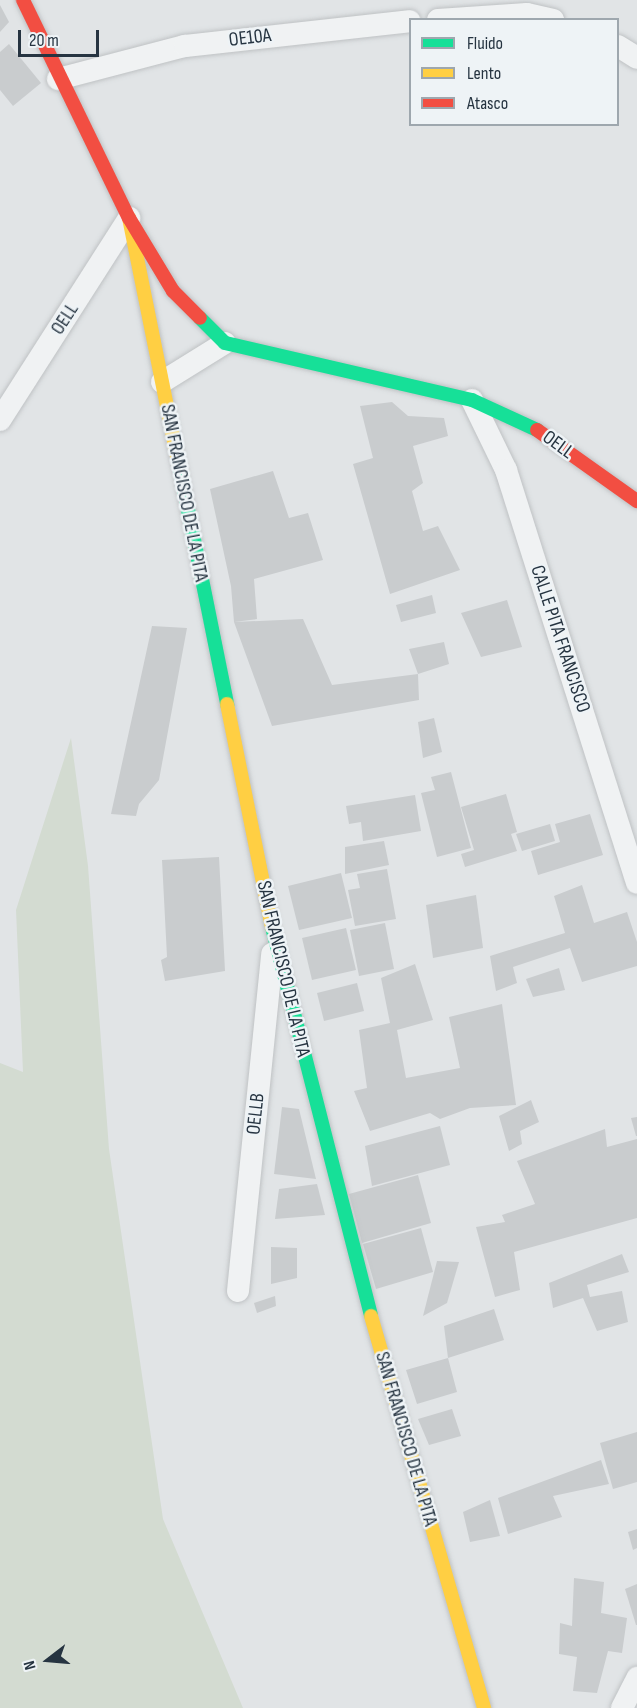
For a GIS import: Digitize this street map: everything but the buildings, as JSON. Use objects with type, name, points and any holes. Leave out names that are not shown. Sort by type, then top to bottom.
[{"type":"street","name":"SAN FRANCISCO DE LA PITA","points":[[23,0],[58,79],[129,218],[173,291],[225,343]]},
{"type":"street","points":[[468,18],[527,14],[544,18]]},
{"type":"street","name":"OE10A","points":[[58,79],[185,46],[409,21]]},
{"type":"street","points":[[619,47],[637,58]]},
{"type":"street","name":"SAN FRANCISCO DE LA PITA","points":[[129,218],[274,938],[351,1247],[484,1708]]},
{"type":"street","name":"OELL","points":[[0,420],[129,218]]},
{"type":"street","points":[[162,382],[225,343],[472,400]]},
{"type":"street","name":"OELL","points":[[472,400],[535,428],[637,501]]},
{"type":"street","name":"CALLE PITA FRANCISCO","points":[[472,400],[506,470],[635,873]]},
{"type":"street","name":"OELLB","points":[[238,1291],[274,938]]},
{"type":"street","points":[[622,1708],[637,1678]]},
{"type":"shaded area","points":[[71,738],[88,866],[109,1149],[163,1519],[243,1708],[0,1708],[0,1063],[23,1072],[16,910]]},
{"type":"traffic: fast","points":[[200,318],[225,343],[472,400],[537,430]]},
{"type":"traffic: fast","points":[[179,465],[227,704]]},
{"type":"traffic: fast","points":[[272,927],[371,1316]]},
{"type":"traffic: slow","points":[[129,218],[179,465]]},
{"type":"traffic: slow","points":[[227,704],[272,927]]},
{"type":"traffic: slow","points":[[371,1316],[484,1708]]},
{"type":"traffic: jam","points":[[23,0],[129,218],[173,291],[200,318]]},
{"type":"traffic: jam","points":[[537,430],[637,501]]}]
